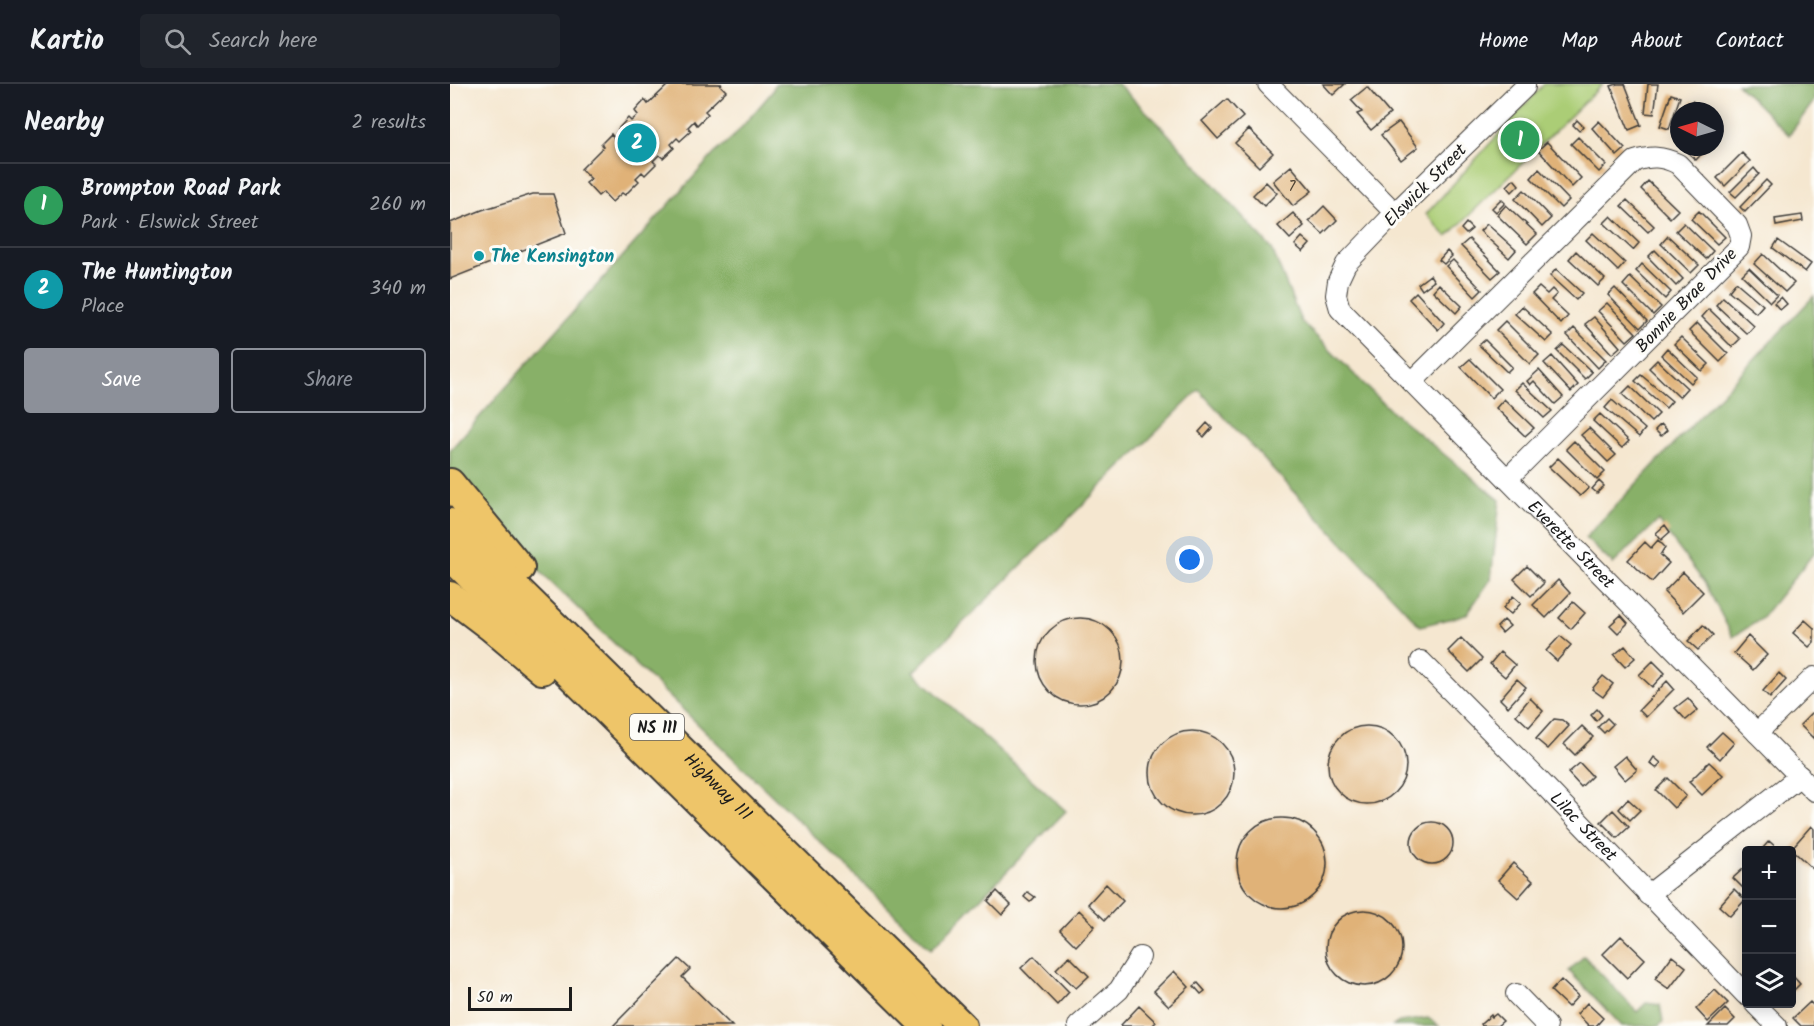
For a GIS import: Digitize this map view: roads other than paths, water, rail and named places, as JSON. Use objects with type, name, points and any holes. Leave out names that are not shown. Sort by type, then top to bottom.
[{"type":"highway","points":[[450,483],[485,528],[533,582],[822,882],[864,930]]},
{"type":"highway","name":"Highway 111","points":[[450,523],[962,1026]]},
{"type":"highway","name":"Highway 111","points":[[450,556],[926,1026]]},
{"type":"highway","points":[[450,596],[518,649],[663,774],[700,814],[728,830]]},
{"type":"street","points":[[1268,84],[1395,213]]},
{"type":"street","name":"Elswick Street","points":[[1336,293],[1338,281],[1346,264],[1395,213],[1525,87],[1525,84]]},
{"type":"street","name":"Bonnie Brae Drive","points":[[1412,382],[1635,161],[1652,157],[1678,164],[1737,225],[1741,236],[1739,248],[1507,479]]},
{"type":"street","name":"Everette Street","points":[[1336,293],[1337,303],[1343,314],[1814,791]]},
{"type":"street","name":"Lilac Street","points":[[1421,661],[1742,991]]},
{"type":"street","points":[[1757,733],[1814,677]]},
{"type":"street","points":[[1648,895],[1800,776]]},
{"type":"street","points":[[1078,1026],[1119,990],[1140,957]]},
{"type":"street","points":[[1516,994],[1547,1026]]},
{"type":"street","points":[[1759,1008],[1777,1026]]},
{"type":"place","name":"Brompton Road Park","points":[[1520,140]]},
{"type":"place","name":"The Huntington","points":[[637,143]]},
{"type":"place","name":"The Kensington","points":[[479,256]]}]
